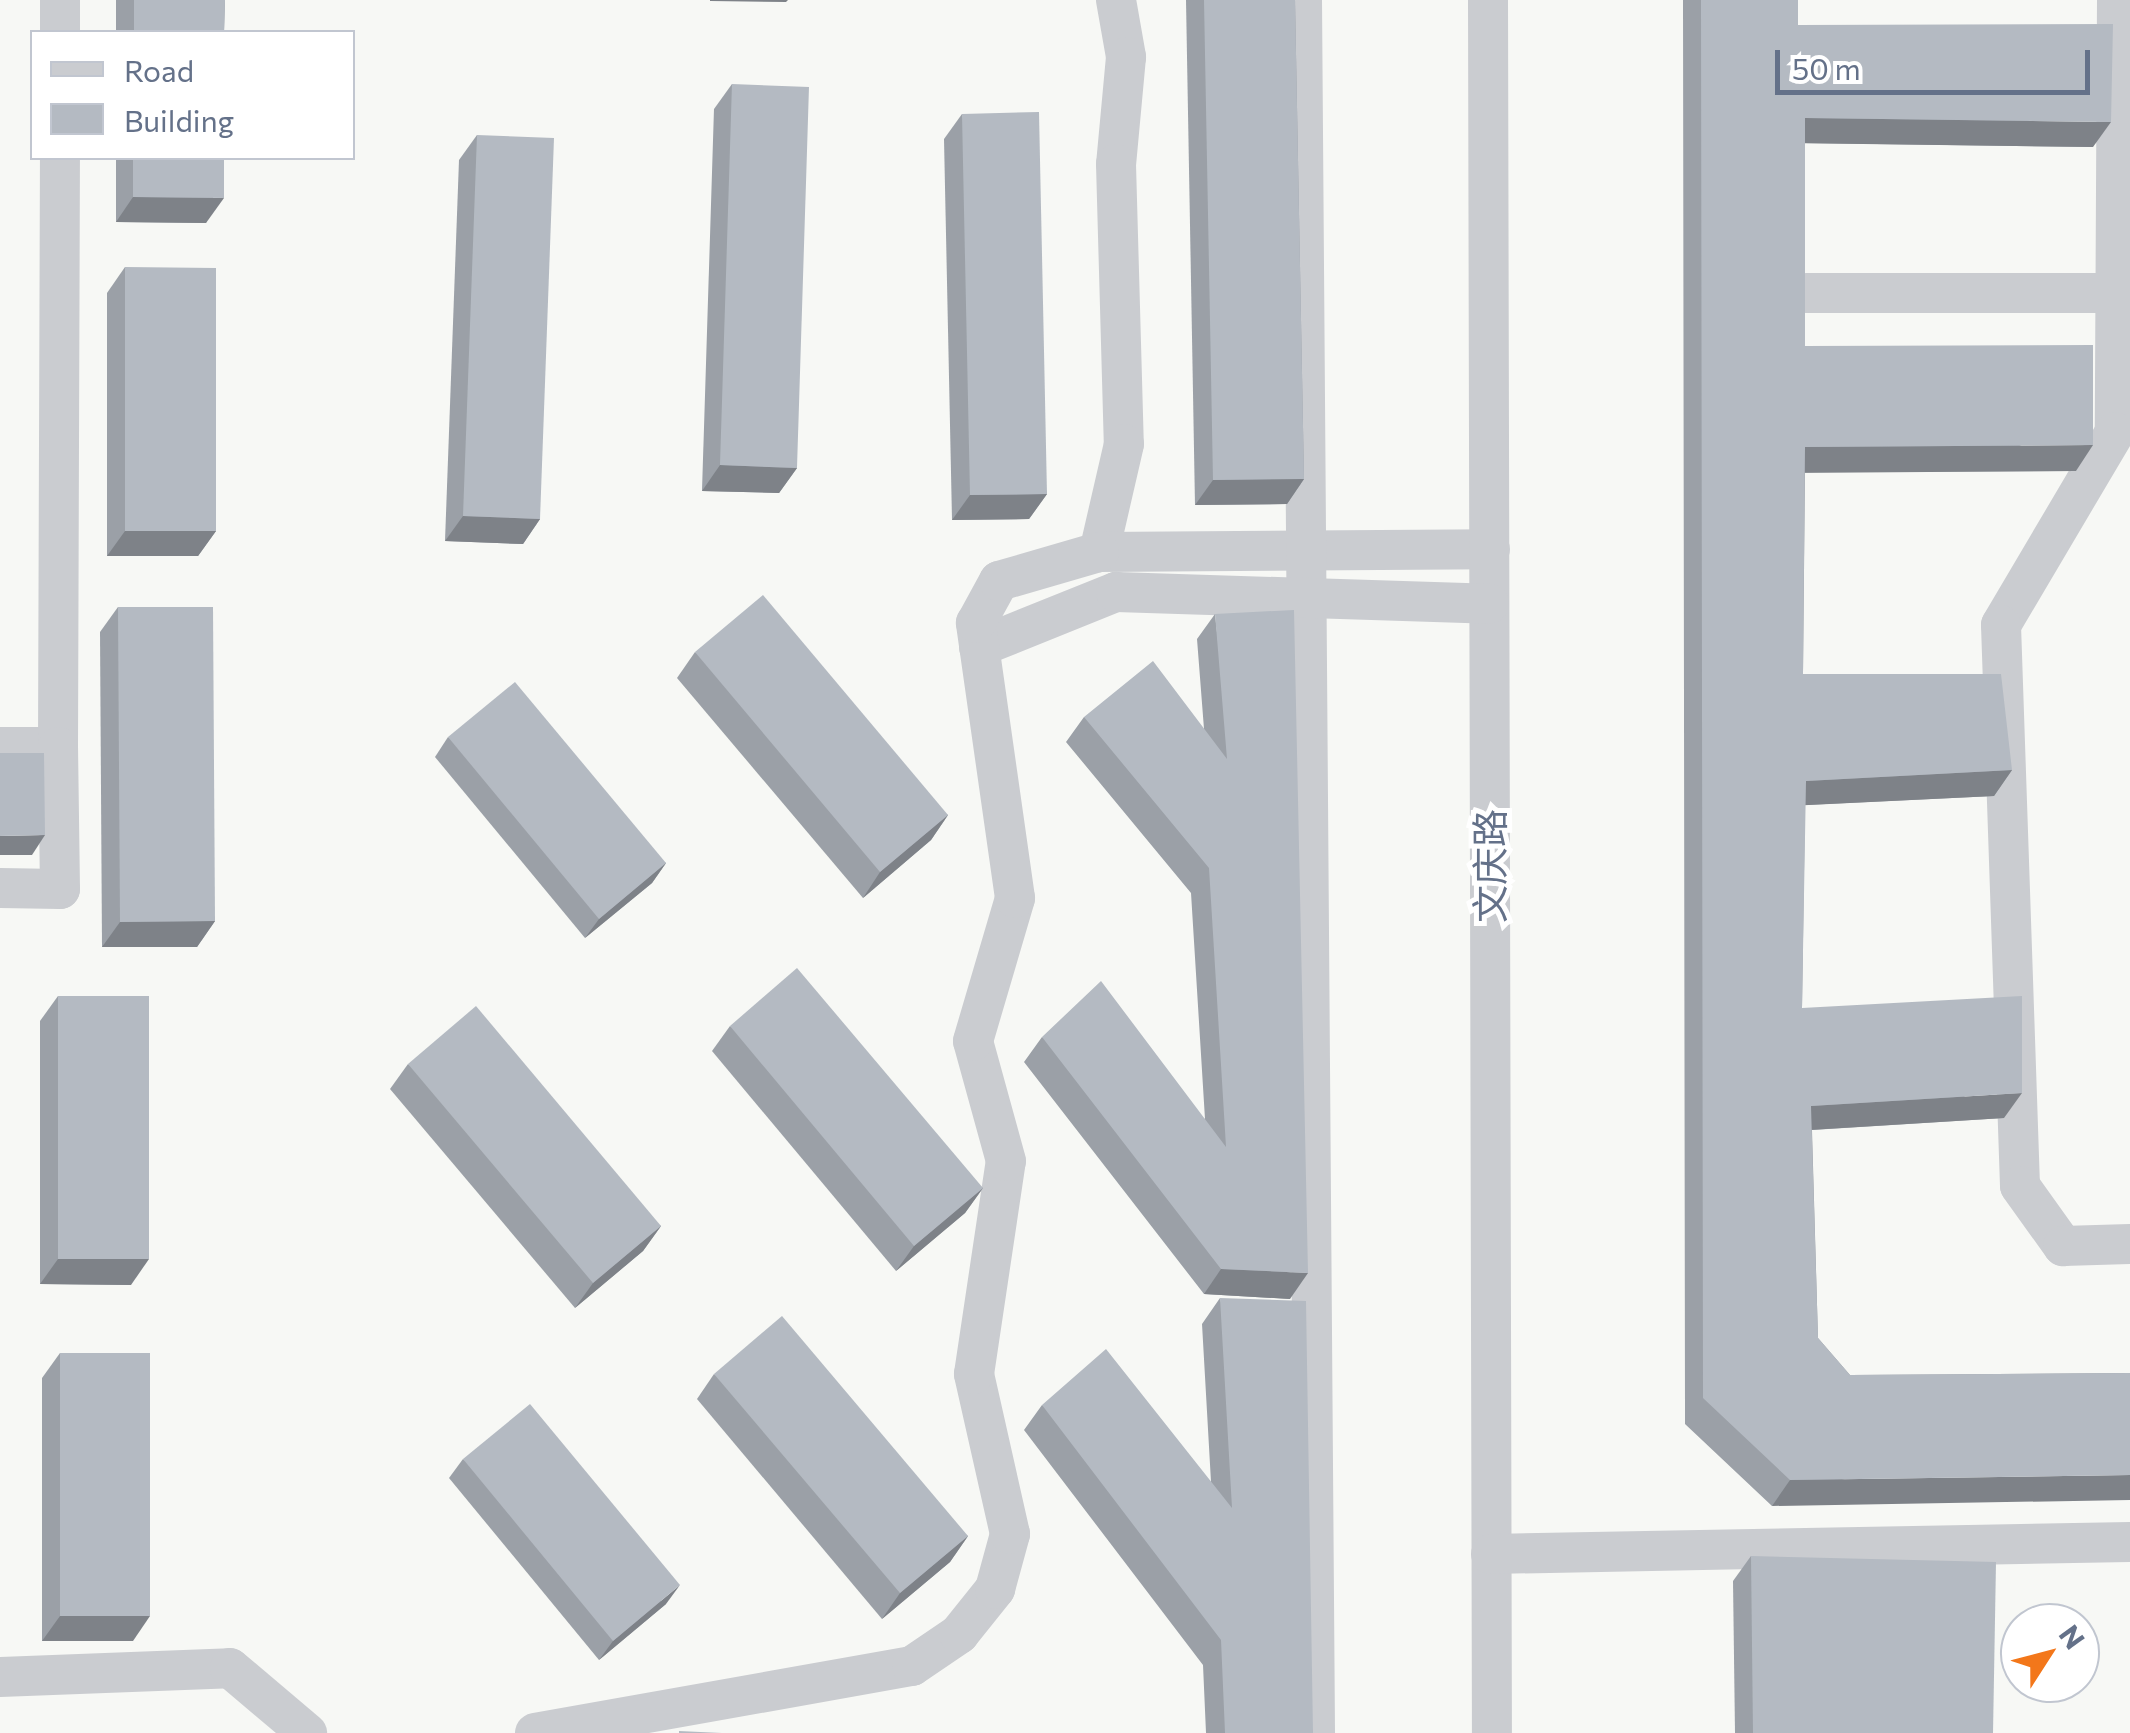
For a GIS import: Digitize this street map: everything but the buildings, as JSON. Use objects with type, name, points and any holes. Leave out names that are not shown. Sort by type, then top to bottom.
[{"type":"street","points":[[60,0],[60,30]]},
{"type":"street","points":[[1099,552],[1124,444],[1116,164],[1126,57],[1116,0]]},
{"type":"street","points":[[1302,0],[1314,1733]]},
{"type":"street","name":"文庆路","points":[[1488,0],[1492,1733]]},
{"type":"street","points":[[2118,0],[2123,293],[2115,432],[2001,626],[2020,1186],[2064,1246],[2130,1244]]},
{"type":"street","points":[[0,888],[60,889],[60,160]]},
{"type":"street","points":[[1806,293],[2123,293]]},
{"type":"street","points":[[536,1733],[912,1666],[959,1634],[995,1589],[1010,1534],[974,1374],[1006,1162],[973,1041],[1016,898],[976,623],[999,581],[1099,552],[1490,549]]},
{"type":"street","points":[[979,647],[1116,592],[1489,604]]},
{"type":"street","points":[[0,747],[58,747]]},
{"type":"street","points":[[1491,1554],[2130,1542]]},
{"type":"street","points":[[0,1677],[230,1668],[307,1733]]}]
